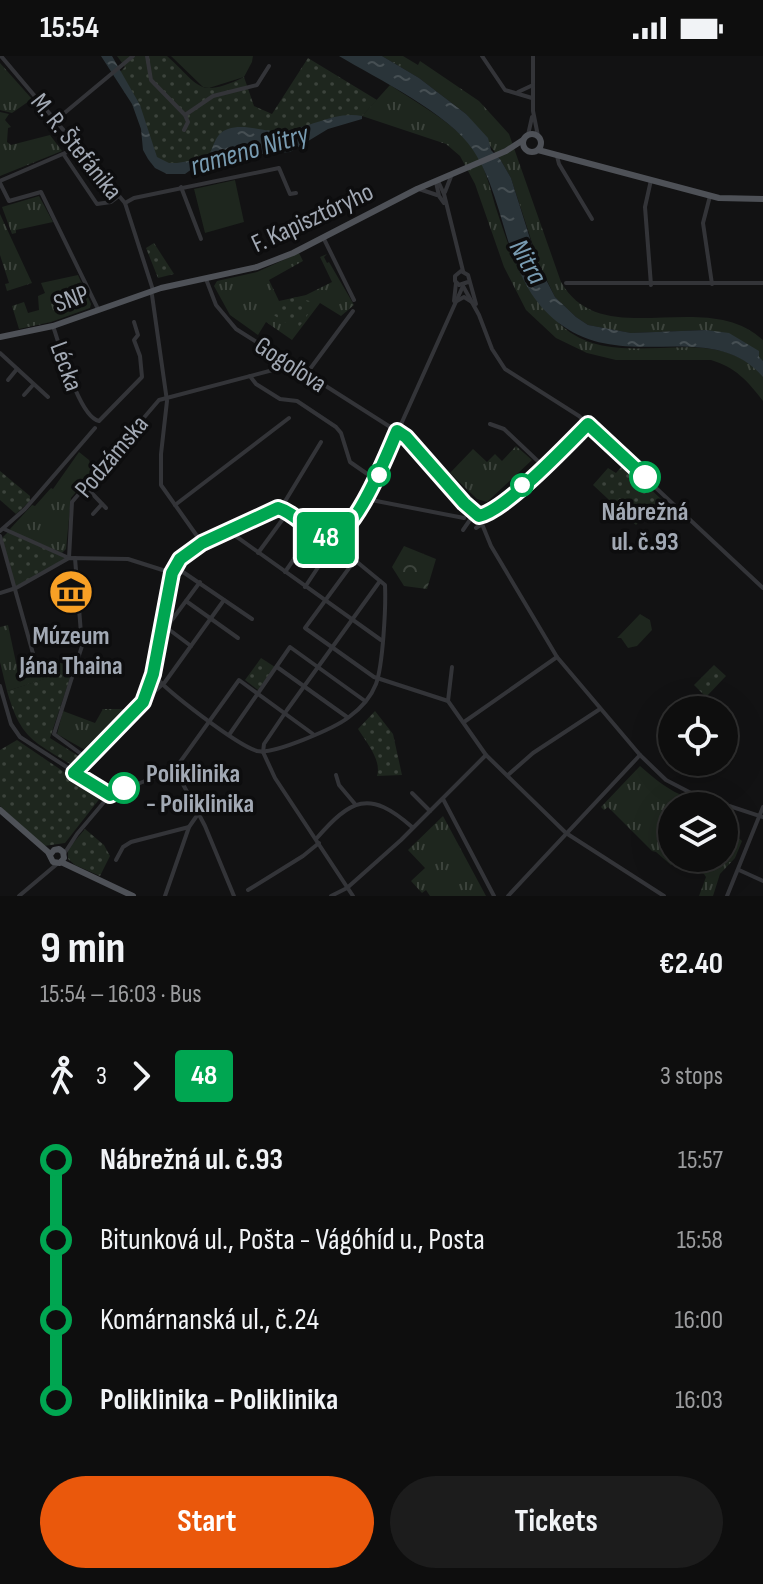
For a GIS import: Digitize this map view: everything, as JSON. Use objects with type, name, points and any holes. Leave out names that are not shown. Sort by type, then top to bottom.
[{"type":"main road","points":[[526,137],[558,154],[710,196],[731,200],[763,199]]},
{"type":"main road","points":[[525,149],[526,137]]},
{"type":"main road","points":[[506,151],[526,137]]},
{"type":"main road","points":[[506,151],[525,149],[531,152],[539,142]]},
{"type":"main road","name":"F. Kapisztóryho","points":[[153,292],[257,267],[453,172],[506,151]]},
{"type":"main road","name":"SNP","points":[[0,337],[53,326],[153,292]]},
{"type":"main road","points":[[0,810],[41,846],[77,869],[133,896]]},
{"type":"street","name":"M. R. Štefánika","points":[[1,56],[125,203],[153,292],[167,397],[161,482],[164,491],[190,522],[202,543]]},
{"type":"street","points":[[56,120],[133,56]]},
{"type":"street","points":[[147,56],[151,80],[185,115],[188,122],[184,130]]},
{"type":"street","points":[[482,56],[505,90],[533,99]]},
{"type":"street","points":[[533,56],[533,111],[539,142]]},
{"type":"street","points":[[185,115],[213,96],[257,85],[269,66]]},
{"type":"street","points":[[518,92],[533,85]]},
{"type":"street","points":[[526,137],[533,111]]},
{"type":"street","points":[[79,147],[0,182],[9,201],[41,192],[98,309]]},
{"type":"street","points":[[558,154],[559,164],[592,219]]},
{"type":"street","points":[[64,155],[97,204],[111,202],[119,196]]},
{"type":"street","points":[[125,203],[181,187],[279,168],[290,194],[296,193]]},
{"type":"street","points":[[442,195],[453,172]]},
{"type":"street","points":[[305,587],[376,480],[468,275],[463,271],[436,180]]},
{"type":"street","points":[[651,180],[645,207],[651,285]]},
{"type":"street","points":[[181,187],[201,239]]},
{"type":"street","points":[[417,189],[442,195]]},
{"type":"street","points":[[710,196],[703,223],[712,284]]},
{"type":"street","points":[[323,237],[354,300]]},
{"type":"street","points":[[453,303],[458,254]]},
{"type":"street","points":[[456,274],[463,271]]},
{"type":"street","name":"Gogoľova","points":[[206,278],[216,305],[227,320],[406,437]]},
{"type":"street","points":[[456,283],[465,284]]},
{"type":"street","points":[[566,283],[763,283]]},
{"type":"street","points":[[465,284],[479,315]]},
{"type":"street","points":[[465,284],[492,349],[505,369],[588,424],[763,588]]},
{"type":"street","points":[[453,303],[464,297],[473,302]]},
{"type":"street","points":[[307,374],[353,311]]},
{"type":"street","name":"Lécka","points":[[53,326],[82,407],[91,418],[99,421],[142,377],[140,356],[134,340],[138,335],[134,322]]},
{"type":"street","points":[[0,353],[48,397]]},
{"type":"street","name":"Podzámska","points":[[88,759],[55,736],[54,731],[82,646],[72,558],[72,502],[159,400],[292,365]]},
{"type":"street","points":[[8,380],[17,369]]},
{"type":"street","points":[[250,376],[256,384],[280,399],[297,401],[336,427],[341,433],[350,462],[376,480]]},
{"type":"street","points":[[24,395],[34,384]]},
{"type":"street","points":[[175,505],[289,418]]},
{"type":"street","points":[[392,444],[388,426],[402,421]]},
{"type":"street","points":[[402,421],[406,437],[482,522],[487,539],[557,657],[640,755],[666,780],[693,794],[761,817]]},
{"type":"street","points":[[490,424],[504,429],[543,466]]},
{"type":"street","points":[[489,514],[470,520],[463,530],[475,528],[588,424]]},
{"type":"street","points":[[1,532],[95,428]]},
{"type":"street","points":[[392,444],[396,439],[406,437]]},
{"type":"street","points":[[143,702],[164,626],[172,573],[180,559],[202,543],[281,508],[321,442]]},
{"type":"street","points":[[84,485],[104,506],[93,514]]},
{"type":"street","points":[[366,499],[464,518]]},
{"type":"street","points":[[464,503],[475,528],[487,539]]},
{"type":"street","points":[[153,674],[162,686],[229,735],[263,752],[347,718],[365,701],[377,679],[385,585],[353,558],[281,508]]},
{"type":"street","points":[[258,553],[288,512]]},
{"type":"street","points":[[285,572],[314,530]]},
{"type":"street","points":[[1,532],[72,558],[128,559],[172,573],[183,572],[252,619]]},
{"type":"street","points":[[1,532],[34,657]]},
{"type":"street","points":[[230,532],[381,640]]},
{"type":"street","points":[[324,537],[334,538],[343,533]]},
{"type":"street","points":[[343,533],[343,545],[353,558]]},
{"type":"street","points":[[0,593],[16,588],[72,558]]},
{"type":"street","points":[[353,558],[305,628],[377,679],[448,701],[486,755],[566,833],[664,896]]},
{"type":"street","points":[[353,896],[270,771],[263,752],[264,744],[380,581]]},
{"type":"street","points":[[164,626],[200,582]]},
{"type":"street","points":[[74,773],[162,686],[224,600]]},
{"type":"street","points":[[186,601],[238,638]]},
{"type":"street","points":[[164,626],[191,646]]},
{"type":"street","points":[[229,735],[290,647],[365,701]]},
{"type":"street","points":[[464,722],[557,657]]},
{"type":"street","points":[[277,667],[347,718]]},
{"type":"street","points":[[448,701],[452,667]]},
{"type":"street","points":[[19,896],[42,876],[110,795],[175,769],[239,680],[313,734]]},
{"type":"street","points":[[0,686],[11,724],[20,737],[110,795]]},
{"type":"street","points":[[508,776],[533,753],[600,709]]},
{"type":"street","points":[[331,896],[347,888],[486,755]]},
{"type":"street","points":[[508,896],[640,755]]},
{"type":"street","points":[[175,769],[234,896]]},
{"type":"street","points":[[336,775],[339,785],[355,804]]},
{"type":"street","points":[[412,793],[430,811]]},
{"type":"street","points":[[442,798],[494,896]]},
{"type":"street","points":[[248,890],[303,856],[328,825],[355,804],[371,803],[392,809],[412,828]]},
{"type":"street","points":[[727,896],[763,807]]},
{"type":"street","points":[[165,896],[189,827],[198,814]]},
{"type":"street","points":[[116,860],[123,847],[131,842],[189,827]]},
{"type":"street","points":[[739,870],[763,881]]},
{"type":"green space","points":[[117,56],[167,56],[193,81],[207,88],[229,84],[244,77],[254,106],[272,114],[308,58],[377,100],[362,116],[274,136],[187,165],[166,165],[156,160],[136,106],[117,75],[125,67]]},
{"type":"green space","points":[[171,56],[253,56],[244,77],[209,88],[203,87]]},
{"type":"green space","points":[[382,56],[403,56],[418,65],[420,61],[479,101],[509,134],[561,282],[579,303],[602,314],[628,318],[713,318],[739,325],[763,340],[763,361],[706,330],[631,333],[588,325],[576,317],[555,297],[539,264],[511,178],[500,159],[466,114],[419,78]]},
{"type":"green space","points":[[0,63],[32,99],[12,113],[0,110]]},
{"type":"green space","points":[[390,85],[441,119],[474,149],[520,270],[537,298],[562,326],[585,340],[611,347],[718,350],[742,359],[763,376],[763,401],[740,376],[711,360],[616,360],[587,353],[556,338],[526,310],[504,267],[475,184],[460,156],[446,144],[362,116]]},
{"type":"green space","points":[[0,112],[9,114],[5,120],[11,127],[8,128],[7,142],[11,145],[50,135],[62,151],[0,176]]},
{"type":"green space","points":[[235,180],[244,222],[205,233],[194,189]]},
{"type":"green space","points":[[39,196],[53,222],[16,230],[12,234],[2,207]]},
{"type":"green space","points":[[0,214],[32,283],[7,291],[5,284],[9,283],[0,255]]},
{"type":"green space","points":[[154,243],[174,274],[158,278],[146,248]]},
{"type":"green space","points":[[299,253],[303,261],[269,280],[279,301],[306,295],[332,282],[320,257],[327,254],[324,257],[327,263],[354,305],[341,316],[320,303],[292,340],[266,322],[258,335],[230,315],[214,286],[217,281],[257,272]]},
{"type":"green space","points":[[78,275],[90,308],[19,329],[12,306],[24,302],[28,313],[39,310],[38,296],[45,293],[41,283]]},
{"type":"green space","points":[[296,297],[316,303],[297,330],[272,314],[280,302]]},
{"type":"green space","points":[[516,446],[532,460],[487,502],[477,499],[450,473],[473,449],[487,462],[495,454],[502,461]]},
{"type":"green space","points":[[79,452],[89,460],[93,471],[71,498],[66,549],[62,553],[11,531],[32,505],[35,506],[53,489]]},
{"type":"green space","points":[[624,464],[661,499],[636,525],[593,485],[608,468],[616,473]]},
{"type":"green space","points":[[0,471],[30,496],[30,501],[16,514],[0,500]]},
{"type":"green space","points":[[8,532],[69,558],[16,588],[2,538]]},
{"type":"green space","points":[[404,546],[436,559],[427,589],[404,586],[392,567]]},
{"type":"green space","points":[[640,614],[650,620],[652,630],[637,646],[628,648],[621,638],[617,638]]},
{"type":"green space","points":[[8,625],[18,672],[23,671],[25,678],[47,674],[45,679],[7,691],[0,662],[0,627]]},
{"type":"green space","points":[[261,658],[275,667],[258,690],[245,680]]},
{"type":"green space","points":[[51,661],[74,666],[50,738],[85,757],[75,767],[31,738],[18,720],[7,691],[44,679]]},
{"type":"green space","points":[[714,665],[726,676],[707,696],[694,685]]},
{"type":"green space","points":[[129,706],[131,710],[87,756],[85,750],[57,734],[63,711],[95,723],[103,709],[126,709]]},
{"type":"green space","points":[[375,711],[393,734],[402,775],[377,776],[375,758],[358,729]]},
{"type":"green space","points":[[17,740],[101,797],[65,843],[44,846],[0,806],[0,750]]},
{"type":"green space","points":[[640,766],[674,792],[658,792],[658,854],[608,807],[604,810],[601,807]]},
{"type":"green space","points":[[443,816],[486,896],[430,896],[426,890],[422,893],[411,881],[425,868],[408,850]]},
{"type":"green space","points":[[85,829],[104,845],[110,856],[100,876],[68,859],[68,849]]},
{"type":"green space","points":[[699,872],[722,872],[713,896],[699,896],[706,877]]},
{"type":"water","name":"rameno Nitry","points":[[101,56],[112,56],[140,105],[157,157],[169,163],[207,158],[220,134],[235,127],[283,131],[342,116],[362,116],[362,119],[328,129],[290,152],[261,154],[221,163],[211,161],[185,174],[167,174],[155,168],[148,159],[132,104]]},
{"type":"water","name":"Nitra","points":[[339,56],[382,56],[419,78],[466,114],[488,138],[491,150],[511,178],[538,264],[555,297],[576,317],[588,325],[631,333],[706,330],[729,333],[759,351],[763,361],[763,377],[742,360],[719,351],[694,347],[614,345],[588,339],[563,326],[543,309],[528,289],[517,267],[485,172],[473,150],[448,123],[430,110]]},
{"type":"bus line","name":"48","points":[[124,788],[110,795],[74,773],[143,702],[153,674],[172,573],[180,559],[202,543],[278,508],[324,537],[337,537],[366,499],[397,431],[479,516],[489,514],[507,499],[588,424],[645,477]]},
{"type":"place","name":"Nábrežná ul. č.93","points":[[645,477]]},
{"type":"place","name":"Múzeum Jána Thaina","points":[[71,592]]},
{"type":"place","name":"Poliklinika - Poliklinika","points":[[124,788]]}]
